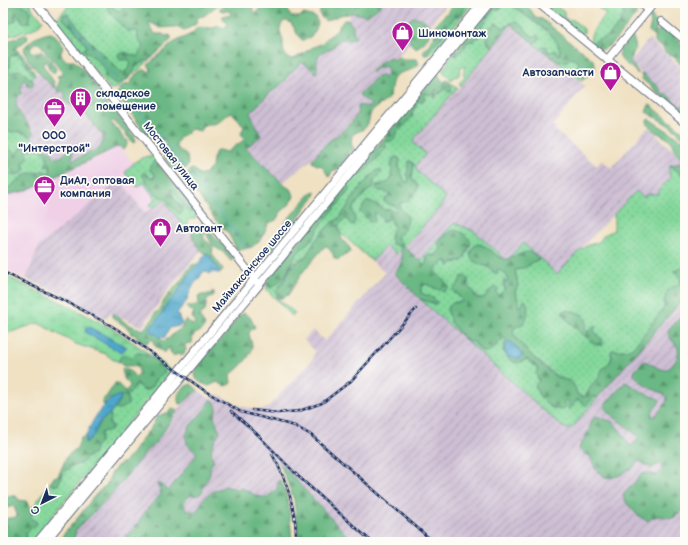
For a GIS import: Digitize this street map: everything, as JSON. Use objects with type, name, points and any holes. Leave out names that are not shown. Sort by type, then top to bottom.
[{"type":"main road","name":"Мостовая улица","points":[[36,3],[257,282]]},
{"type":"main road","name":"Маймаксанское шоссе","points":[[45,542],[482,3]]},
{"type":"main road","name":"Маймаксанское шоссе","points":[[37,542],[490,3]]},
{"type":"main road","points":[[538,3],[685,123]]},
{"type":"main road","points":[[607,60],[654,3]]},
{"type":"street","points":[[639,3],[648,11]]},
{"type":"street","points":[[661,21],[685,41]]},
{"type":"shaded area","points":[[382,3],[447,3],[430,26],[419,17],[411,18],[406,23],[405,28],[409,33],[410,43],[395,59],[389,58],[377,64],[371,70],[372,73],[376,69],[385,66],[388,72],[387,76],[384,78],[379,76],[359,94],[371,105],[368,107],[360,106],[356,116],[347,126],[328,142],[322,151],[282,183],[246,148],[261,136],[250,113],[271,92],[286,80],[289,74],[301,63],[304,63],[316,73],[318,68],[318,56],[322,52],[332,48],[341,39],[353,39],[352,25],[348,20],[350,14],[381,6]]},
{"type":"shaded area","points":[[511,24],[585,86],[552,126],[597,166],[602,160],[611,168],[648,127],[681,158],[684,163],[669,171],[669,180],[664,183],[657,194],[648,194],[643,198],[635,191],[557,274],[523,243],[508,259],[505,259],[474,231],[465,228],[420,261],[579,399],[633,355],[685,299],[685,542],[353,542],[279,462],[276,464],[281,481],[280,480],[276,491],[271,493],[266,498],[257,496],[242,488],[235,489],[226,486],[213,491],[205,497],[197,511],[188,511],[185,507],[185,501],[189,496],[196,495],[203,490],[209,475],[210,467],[213,464],[212,449],[214,440],[219,434],[214,417],[217,407],[213,400],[208,402],[205,409],[189,427],[187,432],[187,444],[197,454],[168,491],[158,483],[161,494],[147,509],[125,542],[73,542],[76,530],[114,492],[147,450],[156,442],[177,411],[198,390],[212,400],[217,394],[240,406],[261,410],[267,408],[313,359],[315,351],[304,340],[313,330],[325,341],[385,273],[372,261],[387,246],[396,254],[440,207],[445,197],[417,171],[416,165],[424,152],[413,143],[414,140],[456,90],[457,91]]},
{"type":"shaded area","points":[[649,39],[685,71],[685,103],[683,105],[677,105],[668,95],[663,94],[657,85],[651,82],[630,62]]},
{"type":"shaded area","points":[[39,73],[55,87],[55,85],[60,93],[62,91],[65,93],[64,98],[73,105],[79,100],[82,100],[81,104],[86,115],[103,136],[102,143],[98,149],[74,161],[72,159],[73,151],[68,150],[61,157],[54,158],[53,153],[46,150],[43,143],[38,142],[37,144],[32,138],[33,130],[17,108],[16,101],[22,93],[21,86],[23,81],[26,81],[27,86],[33,85],[34,82],[32,80],[35,75]]},
{"type":"shaded area","name":"ДиАл, оптовая компания","points":[[119,146],[164,200],[145,213],[120,180],[39,246],[26,279],[3,269],[3,196],[25,191]]},
{"type":"shaded area","points":[[120,180],[145,213],[164,200],[202,250],[171,286],[142,327],[111,312],[106,319],[62,294],[26,279],[39,246]]},
{"type":"green space","points":[[3,3],[19,3],[22,6],[28,7],[31,12],[29,22],[24,23],[16,13],[16,20],[3,27]]},
{"type":"green space","points":[[19,3],[30,3],[34,12],[43,20],[31,30],[3,37],[3,27],[15,20],[16,13],[22,21],[29,22],[31,15],[25,6],[22,6]]},
{"type":"green space","points":[[71,3],[128,3],[120,11],[115,10],[111,5],[109,10],[127,31],[138,30],[139,33],[137,37],[144,47],[138,57],[126,53],[118,55],[122,60],[128,59],[131,63],[128,70],[123,73],[86,37],[68,14],[66,13],[62,18],[74,29],[87,46],[84,50],[85,52],[94,57],[105,70],[105,73],[118,84],[127,79],[136,66],[154,56],[118,88],[110,89],[76,47],[71,34],[69,35],[59,27],[56,20]]},
{"type":"green space","points":[[128,3],[220,3],[204,16],[198,17],[196,24],[185,30],[174,27],[161,28],[149,22],[149,25],[155,34],[163,34],[165,36],[170,35],[172,39],[154,56],[136,66],[128,78],[115,85],[105,77],[105,70],[94,57],[85,52],[84,50],[87,46],[74,29],[62,18],[64,14],[68,14],[86,37],[123,73],[128,70],[131,63],[128,59],[120,59],[118,55],[125,52],[138,57],[139,53],[144,47],[138,40],[138,31],[127,31],[107,8],[111,5],[115,10],[120,11]]},
{"type":"green space","points":[[227,3],[241,3],[247,8],[252,3],[253,11],[256,13],[264,3],[287,3],[289,14],[293,17],[299,17],[304,14],[315,17],[318,23],[316,29],[310,37],[302,40],[292,25],[287,21],[284,21],[280,27],[283,50],[290,59],[296,58],[313,47],[321,44],[334,33],[344,20],[348,20],[353,26],[353,31],[356,36],[354,39],[349,40],[341,39],[332,48],[322,52],[317,59],[316,73],[304,63],[301,63],[289,74],[286,80],[271,92],[250,113],[261,136],[246,148],[284,185],[292,190],[294,196],[289,205],[281,212],[276,220],[269,223],[261,239],[252,247],[241,250],[236,248],[228,233],[216,221],[199,196],[192,191],[182,178],[191,169],[195,170],[200,175],[206,173],[212,167],[213,158],[216,151],[219,150],[227,152],[244,140],[241,133],[244,127],[239,120],[231,112],[217,123],[206,124],[200,131],[192,129],[182,136],[176,144],[176,147],[187,156],[188,166],[184,170],[177,172],[169,165],[163,155],[162,149],[166,144],[163,138],[162,137],[160,142],[153,141],[116,94],[123,86],[131,83],[139,72],[146,70],[150,72],[151,69],[148,65],[149,64],[173,43],[191,34],[198,27],[213,28],[219,26],[224,28],[228,24],[222,17],[227,15],[230,16],[231,14],[229,11],[220,10],[220,8]]},
{"type":"green space","points":[[323,3],[333,3],[333,6],[337,3],[382,3],[381,6],[367,16],[354,13],[340,15],[326,21],[320,14],[320,8]]},
{"type":"green space","points":[[456,3],[467,3],[461,13],[445,28],[441,38],[432,46],[427,54],[425,54],[423,52],[434,37],[435,25]]},
{"type":"green space","points":[[467,3],[473,3],[435,50],[429,55],[424,55],[424,53],[427,54],[432,46],[441,38],[445,28],[454,18],[459,16]]},
{"type":"green space","points":[[494,3],[500,3],[499,5],[502,6],[502,8],[494,9],[480,28],[484,30],[483,34],[474,41],[467,42],[465,47],[457,56],[454,55],[454,52]]},
{"type":"green space","points":[[500,3],[511,3],[524,15],[548,32],[554,38],[560,54],[557,54],[556,51],[549,52],[546,46],[544,50],[559,62],[571,58],[578,61],[579,68],[575,68],[576,75],[580,76],[583,73],[583,78],[585,78],[582,81],[580,80],[533,43],[539,40],[528,33],[524,27],[513,22],[504,28],[496,23],[490,29],[487,42],[490,46],[493,46],[461,86],[459,83],[465,77],[463,74],[465,67],[461,67],[459,75],[457,77],[454,76],[451,80],[441,69],[447,65],[448,60],[454,52],[458,53],[467,42],[474,41],[483,34],[484,30],[480,28]]},
{"type":"green space","points":[[511,3],[524,3],[531,10],[535,18],[542,19],[593,60],[595,69],[584,79],[583,73],[578,75],[573,71],[573,68],[579,68],[578,61],[571,58],[565,62],[561,62],[551,56],[542,47],[546,46],[549,52],[556,51],[559,55],[559,47],[556,41],[547,30],[516,9]]},
{"type":"green space","points":[[546,3],[552,3],[565,13],[564,16],[569,21],[572,19],[584,29],[584,33],[580,33],[548,7]]},
{"type":"green space","points":[[592,3],[619,3],[624,15],[620,19],[621,22],[608,37],[597,40],[592,44],[592,32],[606,14]]},
{"type":"green space","points":[[619,3],[633,3],[636,8],[636,15],[614,41],[604,49],[600,50],[592,44],[597,40],[608,36],[621,22],[620,19],[624,15]]},
{"type":"green space","points":[[650,15],[658,23],[655,32],[661,28],[664,29],[671,33],[680,41],[683,47],[685,47],[685,70],[675,58],[665,52],[662,46],[658,45],[654,41],[654,37],[649,31],[651,23],[649,17]]},
{"type":"green space","points":[[416,17],[423,19],[427,23],[430,32],[425,41],[415,48],[410,43],[409,33],[405,26],[411,18]]},
{"type":"green space","points":[[515,21],[533,37],[537,35],[539,40],[533,43],[511,24],[491,47],[487,40],[490,34],[489,29],[496,23],[504,28]]},
{"type":"green space","points":[[50,33],[61,43],[63,48],[61,55],[67,61],[74,61],[77,63],[84,71],[107,103],[106,107],[113,109],[136,141],[134,143],[132,142],[121,128],[112,120],[111,122],[114,127],[119,130],[122,137],[128,141],[123,150],[119,146],[25,191],[3,196],[3,190],[8,189],[26,174],[44,171],[49,173],[51,170],[49,166],[45,166],[48,158],[42,150],[28,149],[28,158],[23,163],[23,171],[20,174],[12,176],[10,174],[14,171],[13,168],[3,170],[3,142],[15,154],[23,147],[28,145],[35,146],[40,142],[44,144],[46,149],[52,152],[54,158],[61,157],[71,149],[73,151],[72,159],[74,160],[100,148],[103,141],[103,136],[87,116],[81,104],[82,100],[79,100],[73,105],[69,105],[65,100],[65,93],[62,91],[58,93],[57,88],[60,80],[57,76],[63,74],[56,63],[47,55],[42,46],[35,43],[30,50],[33,53],[41,51],[53,64],[56,69],[54,73],[50,70],[46,62],[44,62],[43,65],[54,82],[54,88],[36,70],[25,54],[24,48],[29,42],[42,35]]},
{"type":"green space","points":[[27,35],[28,39],[14,49],[20,52],[32,68],[35,75],[33,75],[21,57],[17,54],[9,58],[10,66],[8,70],[11,73],[18,70],[21,71],[34,82],[32,86],[27,86],[26,81],[23,80],[21,88],[22,93],[16,101],[19,112],[33,132],[31,137],[21,132],[10,132],[3,128],[3,43]]},
{"type":"green space","points":[[631,37],[633,37],[636,48],[630,61],[639,74],[624,62],[619,55],[621,49]]},
{"type":"green space","points":[[18,54],[33,75],[35,75],[32,80],[21,71],[18,70],[11,73],[8,70],[10,66],[9,58]]},
{"type":"green space","points":[[390,57],[394,60],[398,57],[404,59],[417,59],[419,64],[416,67],[400,73],[395,77],[392,81],[389,97],[372,111],[366,127],[352,135],[351,144],[354,148],[337,170],[332,172],[329,177],[322,166],[312,162],[313,159],[325,145],[352,122],[358,111],[358,105],[368,107],[371,105],[359,94],[367,88],[374,79],[381,75],[384,78],[386,76],[388,71],[385,66],[376,69],[372,73],[371,71],[379,63]]},
{"type":"green space","points":[[436,74],[438,74],[443,82],[448,81],[451,87],[451,92],[445,89],[439,94],[436,89],[435,91],[437,96],[435,98],[433,94],[430,95],[426,93],[423,101],[416,102],[416,107],[412,112],[413,116],[397,132],[395,139],[393,141],[387,141],[385,144],[385,150],[362,174],[356,176],[352,181],[349,181]]},
{"type":"green space","points":[[641,74],[644,74],[651,82],[657,85],[663,94],[668,95],[677,105],[682,106],[685,103],[685,116],[642,79]]},
{"type":"green space","points":[[449,82],[458,89],[455,90],[415,138],[413,143],[424,152],[425,155],[416,165],[417,171],[446,197],[440,207],[404,247],[397,237],[406,225],[408,217],[399,205],[407,201],[417,191],[416,183],[412,178],[414,164],[411,161],[409,162],[409,178],[407,183],[405,182],[399,167],[400,159],[398,157],[393,158],[391,176],[389,182],[385,183],[384,191],[389,193],[390,196],[384,202],[395,206],[397,210],[395,212],[389,209],[384,210],[379,205],[374,204],[371,201],[363,213],[370,221],[375,221],[375,211],[386,221],[389,218],[393,223],[397,245],[401,250],[396,254],[386,246],[372,261],[338,230],[339,225],[344,219],[348,219],[348,221],[355,217],[352,211],[353,208],[374,185],[374,180],[382,172],[370,176],[339,219],[323,231],[306,256],[298,260],[289,269],[277,298],[295,313],[292,316],[267,290],[267,282],[271,288],[283,278],[296,255],[315,236],[319,227],[349,191],[345,185],[350,179],[350,181],[356,176],[362,174],[385,150],[385,144],[387,141],[395,139],[397,132],[413,116],[412,112],[416,107],[416,101],[424,100],[426,93],[433,93],[437,96],[435,91],[436,89],[440,94],[445,89],[449,92],[451,89]]},
{"type":"green space","points":[[649,105],[685,133],[685,177],[670,165],[684,163],[675,151],[672,142],[653,130],[648,124],[647,120],[649,119],[682,140],[684,139],[671,127],[646,112]]},
{"type":"green space","points":[[3,128],[25,134],[37,144],[35,146],[23,148],[14,154],[3,142]]},
{"type":"green space","points":[[38,148],[43,151],[48,158],[47,162],[51,171],[49,173],[44,171],[26,174],[8,189],[3,190],[3,170],[12,168],[14,169],[10,174],[19,174],[25,169],[23,163],[28,158],[26,153],[28,149]]},
{"type":"green space","points":[[148,156],[153,157],[157,161],[153,164],[155,177],[151,178],[147,174],[145,181],[156,194],[166,198],[179,214],[182,207],[174,198],[171,191],[171,189],[173,189],[187,210],[189,212],[194,208],[198,215],[195,219],[188,221],[188,226],[185,228],[164,200],[153,208],[149,205],[156,200],[144,183],[137,187],[125,173],[135,162]]},
{"type":"green space","points":[[396,157],[400,159],[399,167],[405,182],[407,183],[409,179],[407,174],[409,161],[411,161],[414,166],[412,178],[418,186],[412,197],[400,205],[401,209],[408,217],[406,226],[397,237],[403,246],[425,265],[428,256],[436,256],[441,248],[438,244],[449,232],[457,231],[462,233],[471,242],[463,260],[453,262],[449,267],[447,261],[445,261],[434,270],[449,286],[444,292],[426,284],[421,288],[421,293],[433,298],[437,303],[436,304],[420,299],[395,274],[402,260],[402,253],[399,246],[392,244],[390,235],[394,228],[391,219],[389,218],[382,222],[383,218],[375,212],[375,221],[371,223],[363,213],[359,212],[366,202],[369,201],[384,210],[389,209],[395,212],[397,210],[395,206],[384,202],[389,194],[384,191],[379,191],[376,188],[376,185],[387,183],[391,180],[392,160]]},
{"type":"green space","points":[[155,160],[194,208],[192,211],[189,212],[186,209],[174,190],[171,189],[174,198],[182,209],[182,212],[179,214],[166,198],[160,197],[153,191],[142,175],[144,172],[151,178],[155,177],[155,174],[150,171],[150,167]]},
{"type":"green space","points":[[670,165],[685,177],[685,267],[674,271],[681,278],[680,282],[672,287],[664,301],[664,308],[634,346],[629,349],[611,351],[612,356],[610,362],[604,368],[599,378],[590,388],[586,396],[583,397],[578,395],[570,381],[561,379],[555,375],[531,355],[519,343],[512,332],[514,328],[524,323],[523,302],[521,309],[519,308],[519,302],[515,292],[518,285],[515,270],[526,267],[534,261],[539,260],[536,256],[528,253],[520,254],[508,259],[523,243],[557,274],[580,250],[588,245],[599,242],[604,235],[614,230],[614,214],[636,191],[643,197],[648,194],[657,194],[662,186],[669,180]],"holes":[[[568,310],[584,317],[587,323],[585,327],[586,330],[588,332],[591,328],[595,333],[596,345],[569,322],[563,313],[564,311]]]},
{"type":"green space","points":[[377,170],[381,170],[382,172],[374,180],[373,188],[367,191],[352,209],[355,219],[353,225],[351,225],[346,218],[338,226],[342,239],[350,248],[351,252],[338,260],[334,258],[327,246],[325,246],[302,273],[288,295],[282,298],[277,298],[276,291],[285,279],[291,267],[306,256],[323,231],[339,219],[360,188]]},
{"type":"green space","points":[[345,185],[348,185],[350,188],[345,196],[319,227],[316,234],[296,255],[284,278],[271,288],[269,287],[267,282],[271,275]]},
{"type":"green space","points":[[313,191],[316,193],[314,197],[286,235],[274,249],[264,255],[263,252],[270,244],[274,236]]},
{"type":"green space","points":[[202,222],[207,225],[213,236],[223,245],[233,258],[232,261],[230,260],[223,252],[213,246],[206,233],[203,232],[204,239],[213,249],[212,254],[223,269],[220,273],[208,254],[200,249],[191,234],[194,229],[200,230]]},
{"type":"green space","points":[[454,223],[474,231],[505,259],[501,258],[486,247],[478,244],[474,246],[470,256],[496,274],[498,269],[502,271],[507,276],[508,283],[504,280],[503,283],[505,289],[499,295],[495,294],[497,290],[495,287],[483,299],[475,296],[468,287],[468,279],[459,283],[453,291],[461,298],[462,302],[455,302],[448,312],[453,324],[465,339],[474,342],[478,348],[490,351],[504,338],[507,340],[503,351],[510,360],[519,362],[527,359],[537,367],[537,377],[550,407],[559,410],[565,408],[564,402],[567,399],[569,404],[568,407],[579,399],[598,397],[571,429],[561,426],[420,299],[435,304],[437,303],[434,299],[421,293],[421,288],[426,284],[444,292],[445,282],[434,270],[435,268],[445,261],[447,261],[448,265],[461,261],[467,254],[471,243],[468,238],[455,230],[443,238],[438,245],[441,248],[439,252],[435,255],[428,256],[425,265],[420,261]]},
{"type":"green space","points":[[478,244],[486,247],[499,257],[505,259],[510,259],[522,253],[530,252],[539,259],[526,267],[515,270],[518,285],[515,292],[519,302],[518,306],[521,309],[524,300],[527,303],[528,309],[524,323],[514,328],[513,333],[527,350],[551,373],[561,379],[571,382],[574,385],[578,395],[583,397],[586,396],[592,384],[599,378],[602,369],[609,364],[612,358],[611,351],[629,349],[637,343],[664,308],[668,290],[679,284],[681,278],[674,271],[685,267],[685,297],[598,397],[594,397],[586,406],[578,399],[569,410],[569,403],[567,399],[564,402],[565,408],[563,410],[553,408],[541,398],[536,390],[535,385],[539,381],[536,373],[538,369],[537,367],[527,359],[517,363],[510,360],[503,351],[507,340],[503,338],[490,351],[482,352],[474,342],[468,341],[464,338],[451,323],[447,308],[453,303],[462,302],[461,298],[453,291],[459,283],[461,277],[465,276],[468,279],[468,287],[473,291],[476,298],[486,297],[495,287],[498,289],[496,293],[499,295],[505,289],[504,280],[507,283],[508,280],[506,274],[498,269],[497,274],[486,266],[478,264],[472,259],[471,251]]},
{"type":"green space","points":[[192,265],[198,265],[191,272],[175,296],[167,304],[151,332],[156,334],[163,341],[181,329],[185,320],[193,325],[195,323],[192,317],[194,311],[189,310],[187,306],[197,305],[199,303],[198,297],[209,294],[213,291],[214,295],[207,300],[205,311],[199,316],[205,325],[204,328],[193,336],[192,343],[185,344],[186,350],[183,355],[178,354],[173,356],[170,351],[170,347],[163,352],[154,345],[152,339],[146,343],[141,342],[136,335],[131,334],[129,329],[112,317],[112,314],[115,314],[127,324],[143,330],[153,319],[155,313],[160,310],[166,297]]},
{"type":"green space","points":[[3,275],[67,305],[118,332],[165,365],[171,371],[168,375],[164,373],[164,368],[161,365],[153,358],[143,353],[138,353],[132,357],[122,355],[119,362],[106,354],[76,344],[38,323],[8,333],[3,341]]},
{"type":"green space","points":[[568,310],[584,316],[586,319],[585,328],[588,332],[594,325],[596,326],[594,331],[603,341],[603,345],[596,345],[569,322],[563,313],[563,311]]},
{"type":"green space","points":[[685,311],[685,460],[682,465],[685,474],[685,507],[673,518],[658,516],[648,521],[633,510],[626,502],[623,495],[642,474],[657,475],[662,471],[662,466],[660,464],[651,468],[639,461],[633,468],[627,470],[621,475],[610,478],[605,477],[596,470],[590,456],[583,453],[579,449],[588,432],[592,420],[596,416],[613,422],[623,434],[630,446],[636,442],[639,437],[604,407],[625,382],[660,400],[652,412],[652,417],[657,414],[665,404],[667,400],[666,397],[661,392],[644,384],[634,375],[634,372],[643,361],[663,369],[670,367],[674,363],[678,356],[678,348],[669,336],[668,330]]},
{"type":"green space","points":[[244,313],[250,317],[255,327],[249,332],[252,349],[248,358],[230,375],[231,383],[229,385],[225,386],[217,382],[209,386],[200,382],[196,379],[194,374],[199,363],[207,352],[226,334],[236,319]]},
{"type":"green space","points":[[135,353],[146,355],[154,360],[164,368],[164,373],[156,379],[149,389],[142,390],[137,384],[127,396],[128,405],[126,407],[118,410],[114,409],[121,398],[109,399],[104,405],[102,400],[106,397],[116,382],[125,391],[129,388],[130,385],[124,379],[122,369],[125,368],[135,377],[139,375],[139,371],[136,367],[123,366],[119,362],[122,355],[132,357]]},
{"type":"green space","points":[[164,373],[168,375],[31,542],[27,542],[25,533],[37,524],[37,522],[31,519],[31,510],[50,483],[53,485],[58,485],[62,474],[66,470],[74,465],[80,464],[94,453],[95,446],[100,442],[101,433],[112,429],[112,425],[108,423],[111,417],[110,413],[114,409],[128,403],[127,396],[137,384],[144,391],[147,390],[158,377]]},
{"type":"green space","points":[[191,384],[198,390],[182,404],[179,404],[178,397],[180,391]]},
{"type":"green space","points":[[210,400],[212,400],[217,407],[214,417],[220,432],[212,449],[214,461],[210,467],[210,475],[202,492],[199,495],[189,496],[184,503],[185,507],[188,511],[197,511],[203,499],[213,491],[226,486],[235,489],[242,488],[257,496],[266,498],[277,489],[278,481],[280,480],[286,493],[292,542],[125,542],[126,536],[133,530],[147,509],[161,494],[157,485],[159,483],[168,491],[197,454],[187,444],[186,437],[189,427],[205,409]]},
{"type":"green space","points":[[173,408],[177,411],[176,413],[156,442],[147,450],[114,492],[76,530],[73,542],[57,542],[91,500],[102,488],[106,486],[111,474],[117,466],[131,455],[151,428],[157,416],[167,413]]},
{"type":"green space","points":[[110,413],[111,419],[108,423],[112,425],[110,431],[101,433],[100,442],[95,447],[94,453],[87,457],[82,463],[72,466],[66,470],[62,474],[58,485],[53,485],[50,483],[55,476],[57,477],[59,474],[67,456],[77,448],[81,438],[87,435],[86,443],[103,419]]},
{"type":"green space","points":[[279,462],[353,542],[299,542],[294,499]]},
{"type":"green space","points":[[3,496],[16,496],[19,500],[26,501],[29,505],[32,512],[31,519],[37,524],[25,533],[27,542],[3,542],[3,519],[16,517],[17,515],[14,506],[3,509]]},
{"type":"water","points":[[206,254],[215,264],[220,273],[213,272],[209,274],[206,271],[203,272],[192,287],[186,302],[177,313],[182,324],[170,328],[164,338],[151,332],[150,329],[164,311],[167,304],[175,296],[191,272]]},
{"type":"water","points":[[87,326],[127,347],[121,353],[85,332]]},
{"type":"water","points":[[509,341],[517,347],[522,355],[520,358],[518,359],[507,356],[504,348]]},
{"type":"water","points":[[122,395],[113,410],[100,421],[94,435],[85,443],[93,421],[103,407],[109,401]]},
{"type":"waterway","points":[[66,15],[117,80]]},
{"type":"waterway","points":[[127,94],[183,166]]},
{"type":"waterway","points":[[192,175],[246,247]]},
{"type":"railway","points":[[3,272],[69,303],[110,325],[205,391],[241,412],[295,426],[311,435],[429,538]]},
{"type":"railway","points":[[252,410],[278,413],[299,411],[322,403],[351,381],[416,309]]},
{"type":"railway","points":[[231,411],[257,434],[299,477],[372,542]]},
{"type":"railway","points":[[272,454],[282,474],[290,496],[295,519],[296,542]]},
{"type":"place","name":"Шиномонтаж","points":[[403,52]]},
{"type":"place","name":"Автозапчасти","points":[[610,92]]},
{"type":"place","name":"складское помещение","points":[[81,118]]},
{"type":"place","name":"ООО \"Интерстрой\"","points":[[54,128]]},
{"type":"place","name":"ДиАл, оптовая компания","points":[[45,206]]},
{"type":"place","name":"Автогант","points":[[160,248]]}]
